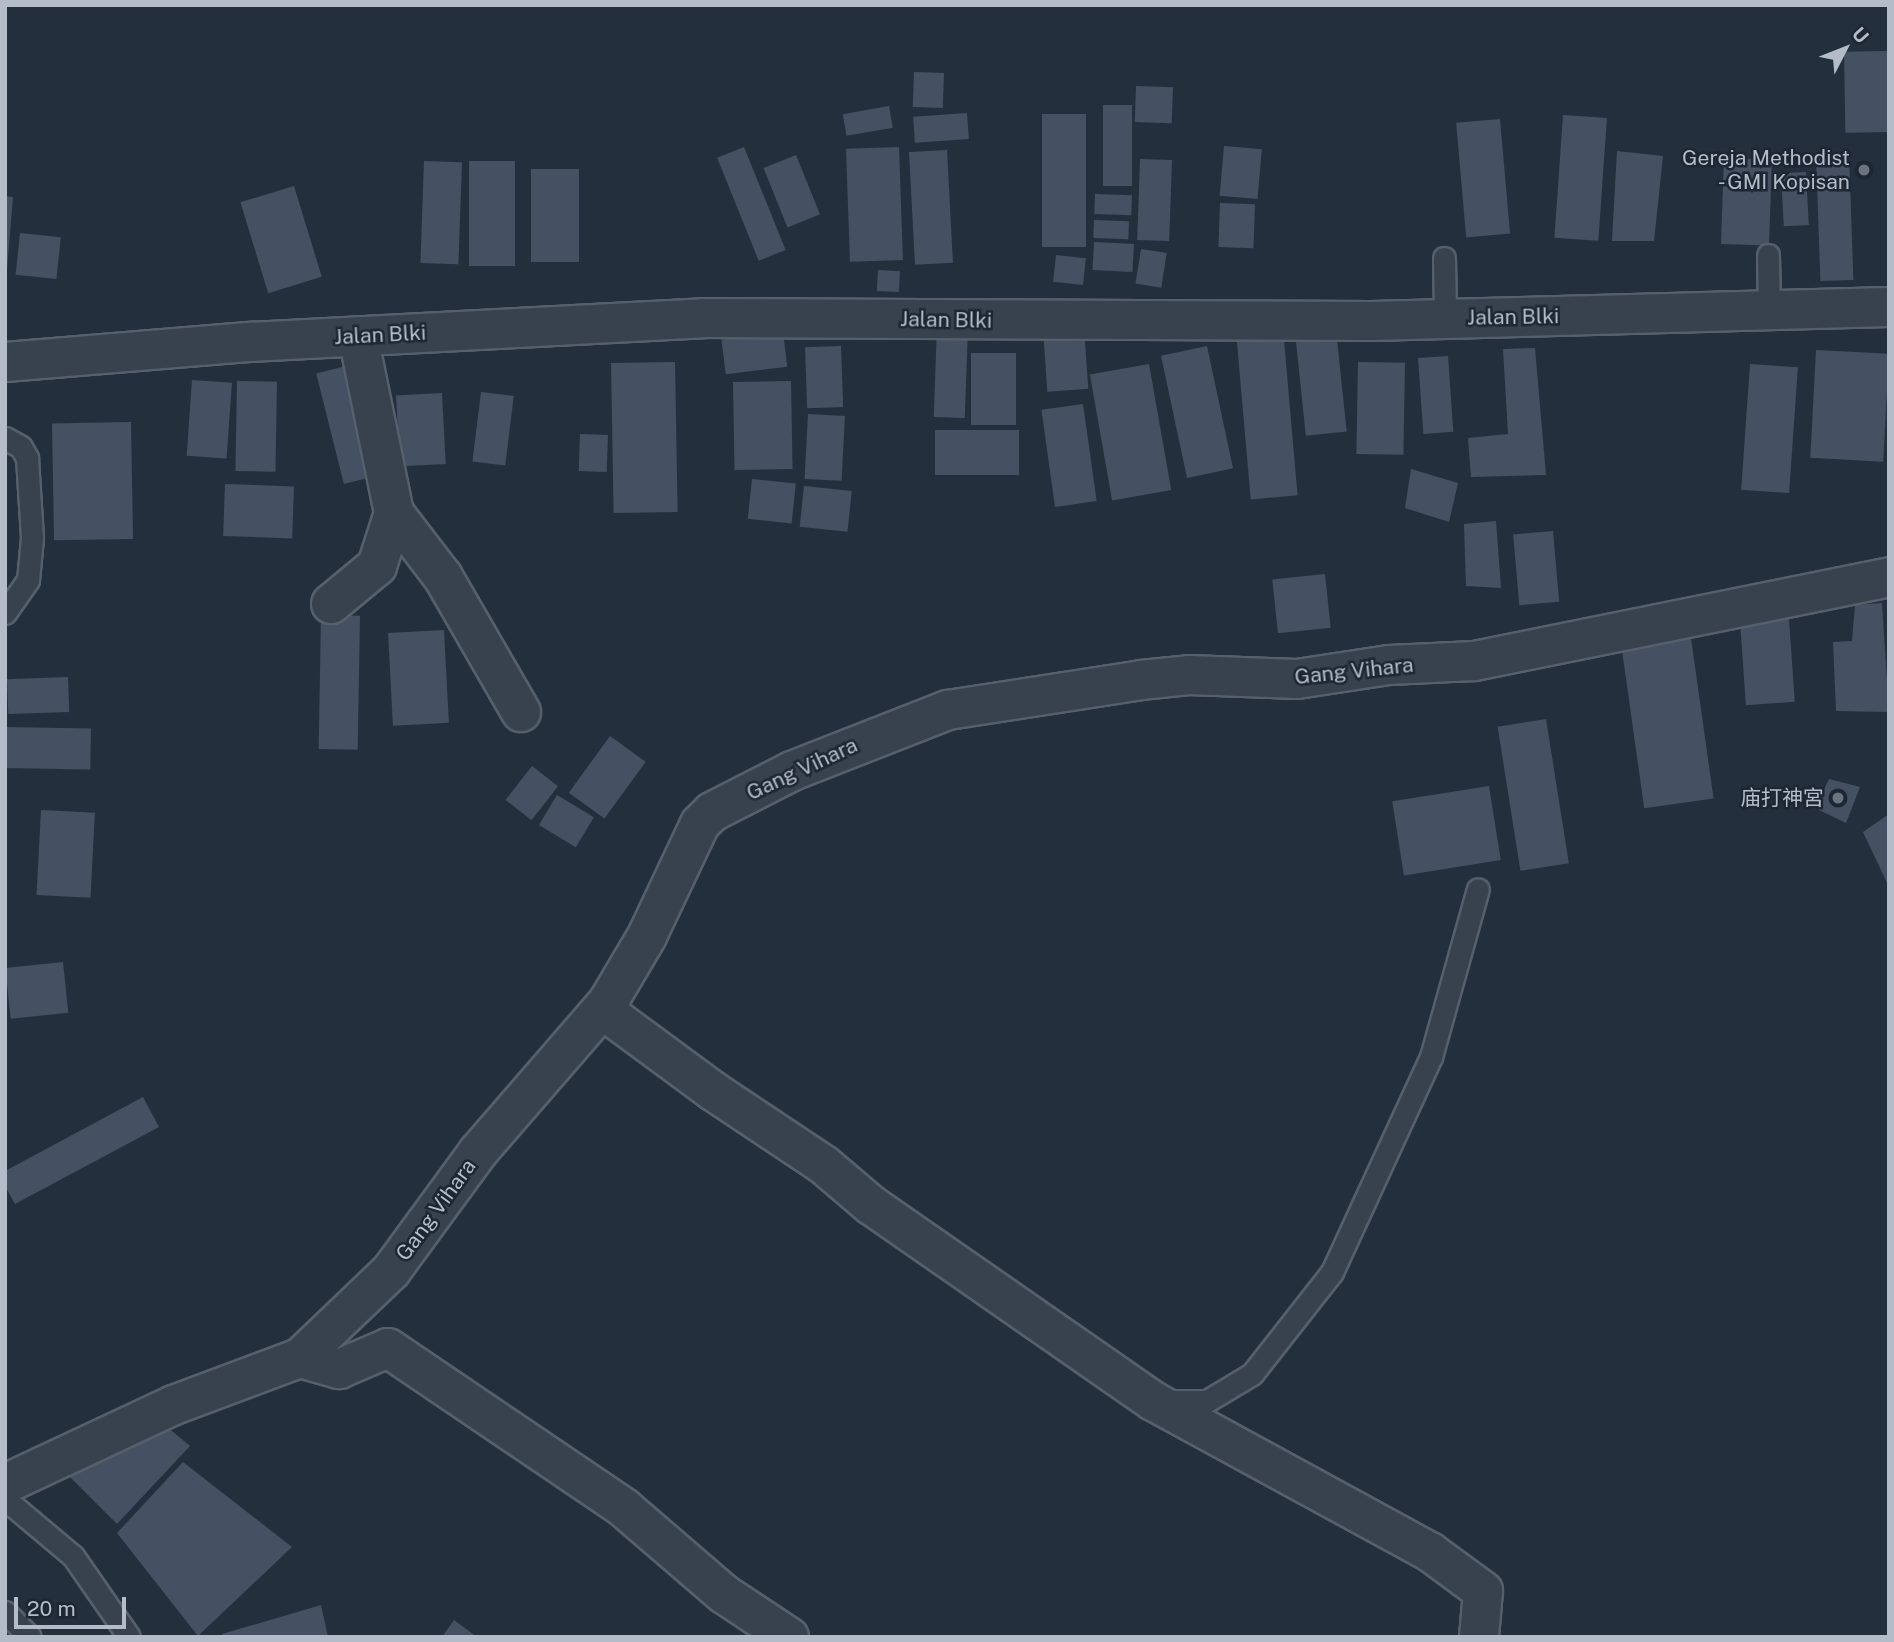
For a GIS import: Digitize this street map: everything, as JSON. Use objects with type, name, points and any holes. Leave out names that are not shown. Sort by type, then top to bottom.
[{"type":"street","name":"Jalan Blki","points":[[5,362],[358,336],[703,318],[1106,323],[1769,312],[1889,307]]},
{"type":"street","points":[[358,336],[394,513],[443,577],[521,712]]},
{"type":"street","points":[[331,604],[377,566],[394,513]]},
{"type":"street","name":"Gang Vihara","points":[[5,1484],[174,1405],[300,1357],[391,1271],[478,1152],[608,1002],[647,936],[688,843],[712,812],[792,771],[915,720],[948,710],[1189,675],[1297,679],[1388,664],[1483,660],[1889,577]]},
{"type":"street","points":[[608,1002],[614,1018],[713,1091],[824,1165],[871,1205],[1153,1401],[1430,1552],[1483,1591],[1479,1637]]},
{"type":"street","points":[[300,1357],[339,1369],[388,1348],[624,1508],[724,1594],[789,1637]]},
{"type":"lane","points":[[1768,255],[1769,312]]},
{"type":"lane","points":[[1444,258],[1446,318]]},
{"type":"lane","points":[[5,438],[21,447],[27,458],[32,538],[28,580],[5,613]]},
{"type":"lane","points":[[1153,1401],[1207,1401],[1252,1374],[1332,1272],[1431,1057],[1478,889]]},
{"type":"lane","points":[[5,1499],[73,1556],[129,1637]]},
{"type":"lane","points":[[5,1612],[30,1637]]},
{"type":"building","points":[[1887,51],[1888,132],[1845,133],[1844,52]]},
{"type":"building","points":[[914,72],[944,73],[943,108],[913,107]]},
{"type":"building","points":[[1136,86],[1173,87],[1172,123],[1135,122]]},
{"type":"building","points":[[1103,105],[1132,105],[1132,186],[1103,186]]},
{"type":"building","points":[[889,106],[893,128],[847,136],[843,114]]},
{"type":"building","points":[[967,113],[969,139],[915,143],[913,117]]},
{"type":"building","points":[[1042,114],[1086,114],[1086,247],[1042,247]]},
{"type":"building","points":[[1563,115],[1607,118],[1598,241],[1554,238]]},
{"type":"building","points":[[1500,119],[1510,234],[1466,237],[1456,123]]},
{"type":"building","points":[[1224,146],[1262,149],[1257,199],[1220,196]]},
{"type":"building","points":[[744,147],[786,250],[759,261],[717,158]]},
{"type":"building","points":[[899,147],[903,260],[850,262],[846,149]]},
{"type":"building","points":[[947,150],[953,263],[915,265],[909,152]]},
{"type":"building","points":[[1617,151],[1663,156],[1654,241],[1612,241]]},
{"type":"building","points":[[1849,154],[1853,280],[1820,281],[1816,155]]},
{"type":"building","points":[[796,155],[820,214],[788,227],[764,168]]},
{"type":"building","points":[[1724,158],[1772,160],[1769,246],[1721,244]]},
{"type":"building","points":[[1140,159],[1172,160],[1169,241],[1137,240]]},
{"type":"building","points":[[424,161],[462,162],[458,264],[420,263]]},
{"type":"building","points":[[469,161],[515,161],[515,266],[469,266]]},
{"type":"building","points":[[531,169],[579,169],[579,262],[531,262]]},
{"type":"building","points":[[1806,172],[1809,225],[1784,226],[1781,173]]},
{"type":"building","points":[[294,186],[322,277],[268,293],[240,202]]},
{"type":"building","points":[[1095,194],[1132,195],[1131,215],[1094,214]]},
{"type":"building","points":[[5,196],[13,197],[7,270],[5,270]]},
{"type":"building","points":[[1220,203],[1255,204],[1253,248],[1218,247]]},
{"type":"building","points":[[1094,220],[1129,221],[1128,239],[1093,238]]},
{"type":"building","points":[[20,233],[61,237],[56,279],[16,275]]},
{"type":"building","points":[[1094,242],[1134,244],[1132,272],[1093,270]]},
{"type":"building","points":[[1141,249],[1167,253],[1161,288],[1136,284]]},
{"type":"building","points":[[1056,255],[1086,258],[1083,285],[1053,282]]},
{"type":"building","points":[[878,270],[900,271],[899,292],[877,291]]},
{"type":"building","points":[[937,326],[968,327],[965,418],[934,417]]},
{"type":"building","points":[[1084,328],[1088,389],[1047,392],[1043,331]]},
{"type":"building","points":[[1283,329],[1298,495],[1251,499],[1236,333]]},
{"type":"building","points":[[1336,330],[1347,431],[1306,436],[1295,334]]},
{"type":"building","points":[[783,332],[787,367],[726,374],[721,340]]},
{"type":"building","points":[[841,346],[843,407],[807,408],[805,347]]},
{"type":"building","points":[[1207,346],[1233,468],[1187,478],[1161,356]]},
{"type":"building","points":[[1535,348],[1546,475],[1471,477],[1468,438],[1508,434],[1503,349]]},
{"type":"building","points":[[1816,350],[1889,354],[1883,462],[1810,458]]},
{"type":"building","points":[[971,353],[1016,353],[1016,425],[971,425]]},
{"type":"building","points":[[1448,356],[1453,432],[1423,434],[1418,358]]},
{"type":"building","points":[[675,362],[678,512],[614,513],[611,363]]},
{"type":"building","points":[[1358,362],[1405,363],[1403,455],[1356,454]]},
{"type":"building","points":[[358,363],[386,474],[344,484],[316,373]]},
{"type":"building","points":[[1149,364],[1171,490],[1112,500],[1090,374]]},
{"type":"building","points":[[1750,364],[1798,367],[1789,493],[1741,490]]},
{"type":"building","points":[[192,380],[232,383],[227,459],[187,456]]},
{"type":"building","points":[[237,381],[277,382],[275,472],[235,471]]},
{"type":"building","points":[[791,381],[793,469],[735,470],[733,382]]},
{"type":"building","points":[[481,392],[514,396],[505,465],[472,461]]},
{"type":"building","points":[[442,393],[446,464],[400,466],[396,395]]},
{"type":"building","points":[[1083,404],[1097,501],[1055,507],[1041,410]]},
{"type":"building","points":[[808,414],[845,416],[842,481],[805,479]]},
{"type":"building","points":[[131,422],[133,539],[54,540],[52,423]]},
{"type":"building","points":[[935,430],[1019,430],[1019,475],[935,475]]},
{"type":"building","points":[[580,434],[608,435],[607,472],[579,471]]},
{"type":"building","points":[[1411,469],[1458,483],[1449,522],[1405,508]]},
{"type":"building","points":[[752,479],[796,484],[792,523],[748,519]]},
{"type":"building","points":[[225,484],[294,486],[292,538],[223,536]]},
{"type":"building","points":[[804,486],[852,491],[847,532],[800,527]]},
{"type":"building","points":[[1496,521],[1501,588],[1466,586],[1464,524]]},
{"type":"building","points":[[1553,531],[1559,602],[1519,605],[1513,534]]},
{"type":"building","points":[[1325,574],[1331,628],[1278,633],[1272,580]]},
{"type":"building","points":[[1882,603],[1889,712],[1836,711],[1833,642],[1852,641],[1855,605]]},
{"type":"building","points":[[321,615],[360,616],[358,750],[319,749]]},
{"type":"building","points":[[1789,619],[1795,702],[1746,705],[1740,622]]},
{"type":"building","points":[[444,630],[449,723],[393,726],[388,633]]},
{"type":"building","points":[[1691,638],[1714,798],[1644,808],[1622,648]]},
{"type":"building","points":[[68,677],[69,712],[8,714],[7,679]]},
{"type":"building","points":[[1546,719],[1569,863],[1520,871],[1498,727]]},
{"type":"building","points":[[5,727],[91,729],[90,769],[5,768]]},
{"type":"building","points":[[610,736],[646,762],[604,818],[569,793]]},
{"type":"building","points":[[532,766],[558,786],[532,820],[506,800]]},
{"type":"building","name":"庙打神宮","points":[[1829,779],[1860,787],[1846,823],[1815,808]]},
{"type":"building","points":[[1489,786],[1501,860],[1404,875],[1392,801]]},
{"type":"building","points":[[557,795],[594,817],[576,847],[539,825]]},
{"type":"building","points":[[41,810],[95,813],[90,898],[37,895]]},
{"type":"building","points":[[1889,814],[1889,887],[1863,832]]},
{"type":"building","points":[[63,962],[68,1013],[11,1019],[5,968]]},
{"type":"building","points":[[143,1097],[159,1127],[15,1204],[5,1186],[5,1171]]},
{"type":"building","points":[[160,1421],[190,1446],[117,1524],[64,1471]]},
{"type":"building","points":[[183,1462],[292,1547],[198,1636],[117,1533]]},
{"type":"building","points":[[321,1605],[328,1637],[223,1637],[222,1634]]},
{"type":"building","points":[[454,1620],[477,1637],[442,1637]]},
{"type":"place","name":"Gereja Methodist - GMI Kopisan","points":[[1864,170]]},
{"type":"place","name":"庙打神宮","points":[[1838,798]]}]
